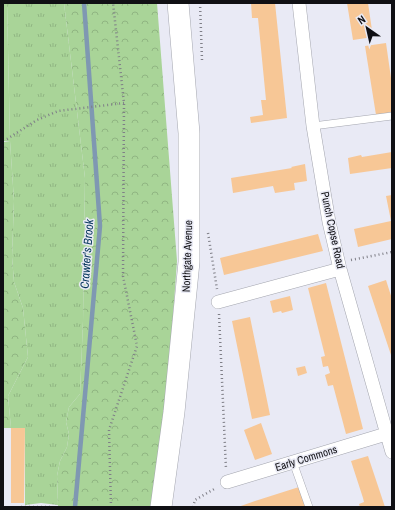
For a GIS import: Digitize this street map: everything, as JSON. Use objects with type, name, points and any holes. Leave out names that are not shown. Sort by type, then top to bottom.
[{"type":"main road","name":"Northgate Avenue","points":[[161,507],[174,412],[189,262],[189,133],[178,3]]},
{"type":"street","name":"Punch Copse Road","points":[[299,3],[313,126],[329,222],[392,452]]},
{"type":"street","points":[[218,302],[340,266]]},
{"type":"street","name":"Early Commons","points":[[227,482],[386,434]]},
{"type":"lane","points":[[313,126],[392,116]]},
{"type":"lane","points":[[294,462],[309,507]]},
{"type":"path","points":[[111,507],[109,430],[137,346],[123,276],[124,104],[113,3]]},
{"type":"path","points":[[200,3],[202,64]]},
{"type":"path","points":[[3,140],[37,120],[58,111],[124,104]]},
{"type":"path","points":[[193,507],[195,500],[227,482],[218,302],[214,265],[208,233]]},
{"type":"path","points":[[340,266],[392,252]]},
{"type":"path","points":[[21,507],[52,507]]},
{"type":"green space","points":[[3,3],[7,3],[10,141],[3,141]]},
{"type":"green space","points":[[7,3],[64,3],[85,178],[83,321],[80,394],[69,407],[66,422],[69,434],[67,447],[60,461],[57,476],[58,505],[41,503],[25,505],[25,429],[11,428],[8,396],[28,357],[23,308],[14,282],[12,257],[14,201],[10,141]]},
{"type":"green space","points":[[64,3],[157,3],[177,261],[168,386],[152,507],[58,507],[57,476],[60,461],[67,447],[69,434],[66,422],[69,407],[80,394],[83,321],[85,178]]},
{"type":"green space","points":[[10,141],[14,201],[12,257],[14,282],[23,308],[28,357],[8,396],[11,428],[3,428],[3,142]]},
{"type":"building","points":[[251,3],[275,3],[287,118],[251,123],[250,117],[263,115],[261,100],[266,100],[258,18],[252,18]]},
{"type":"building","points":[[347,3],[368,3],[373,37],[353,40]]},
{"type":"building","points":[[386,43],[392,85],[392,112],[376,115],[365,46]]},
{"type":"building","points":[[392,152],[392,168],[350,174],[348,158],[361,155],[362,157]]},
{"type":"building","points":[[305,164],[307,181],[294,183],[295,190],[275,193],[273,186],[233,193],[231,178],[292,168],[291,167]]},
{"type":"building","points":[[392,195],[392,239],[358,247],[354,229],[391,221],[386,196]]},
{"type":"building","points":[[318,234],[323,251],[224,275],[220,258]]},
{"type":"building","points":[[386,280],[392,299],[392,358],[368,286]]},
{"type":"building","points":[[326,283],[363,429],[346,434],[333,385],[328,386],[325,375],[330,373],[328,366],[323,367],[321,357],[325,356],[308,288]]},
{"type":"building","points":[[290,296],[293,310],[282,313],[281,311],[273,313],[270,301]]},
{"type":"building","points":[[250,317],[270,415],[252,419],[232,321]]},
{"type":"building","points":[[305,366],[307,373],[298,376],[296,368]]},
{"type":"building","points":[[261,423],[272,454],[255,460],[244,430]]},
{"type":"building","points":[[11,428],[25,428],[24,503],[11,503]]},
{"type":"building","points":[[368,456],[385,507],[360,507],[359,504],[364,502],[351,461]]},
{"type":"building","points":[[299,487],[305,507],[238,507],[255,501]]},
{"type":"waterway","name":"Crawter's Brook","points":[[75,507],[100,226],[84,3]]}]
